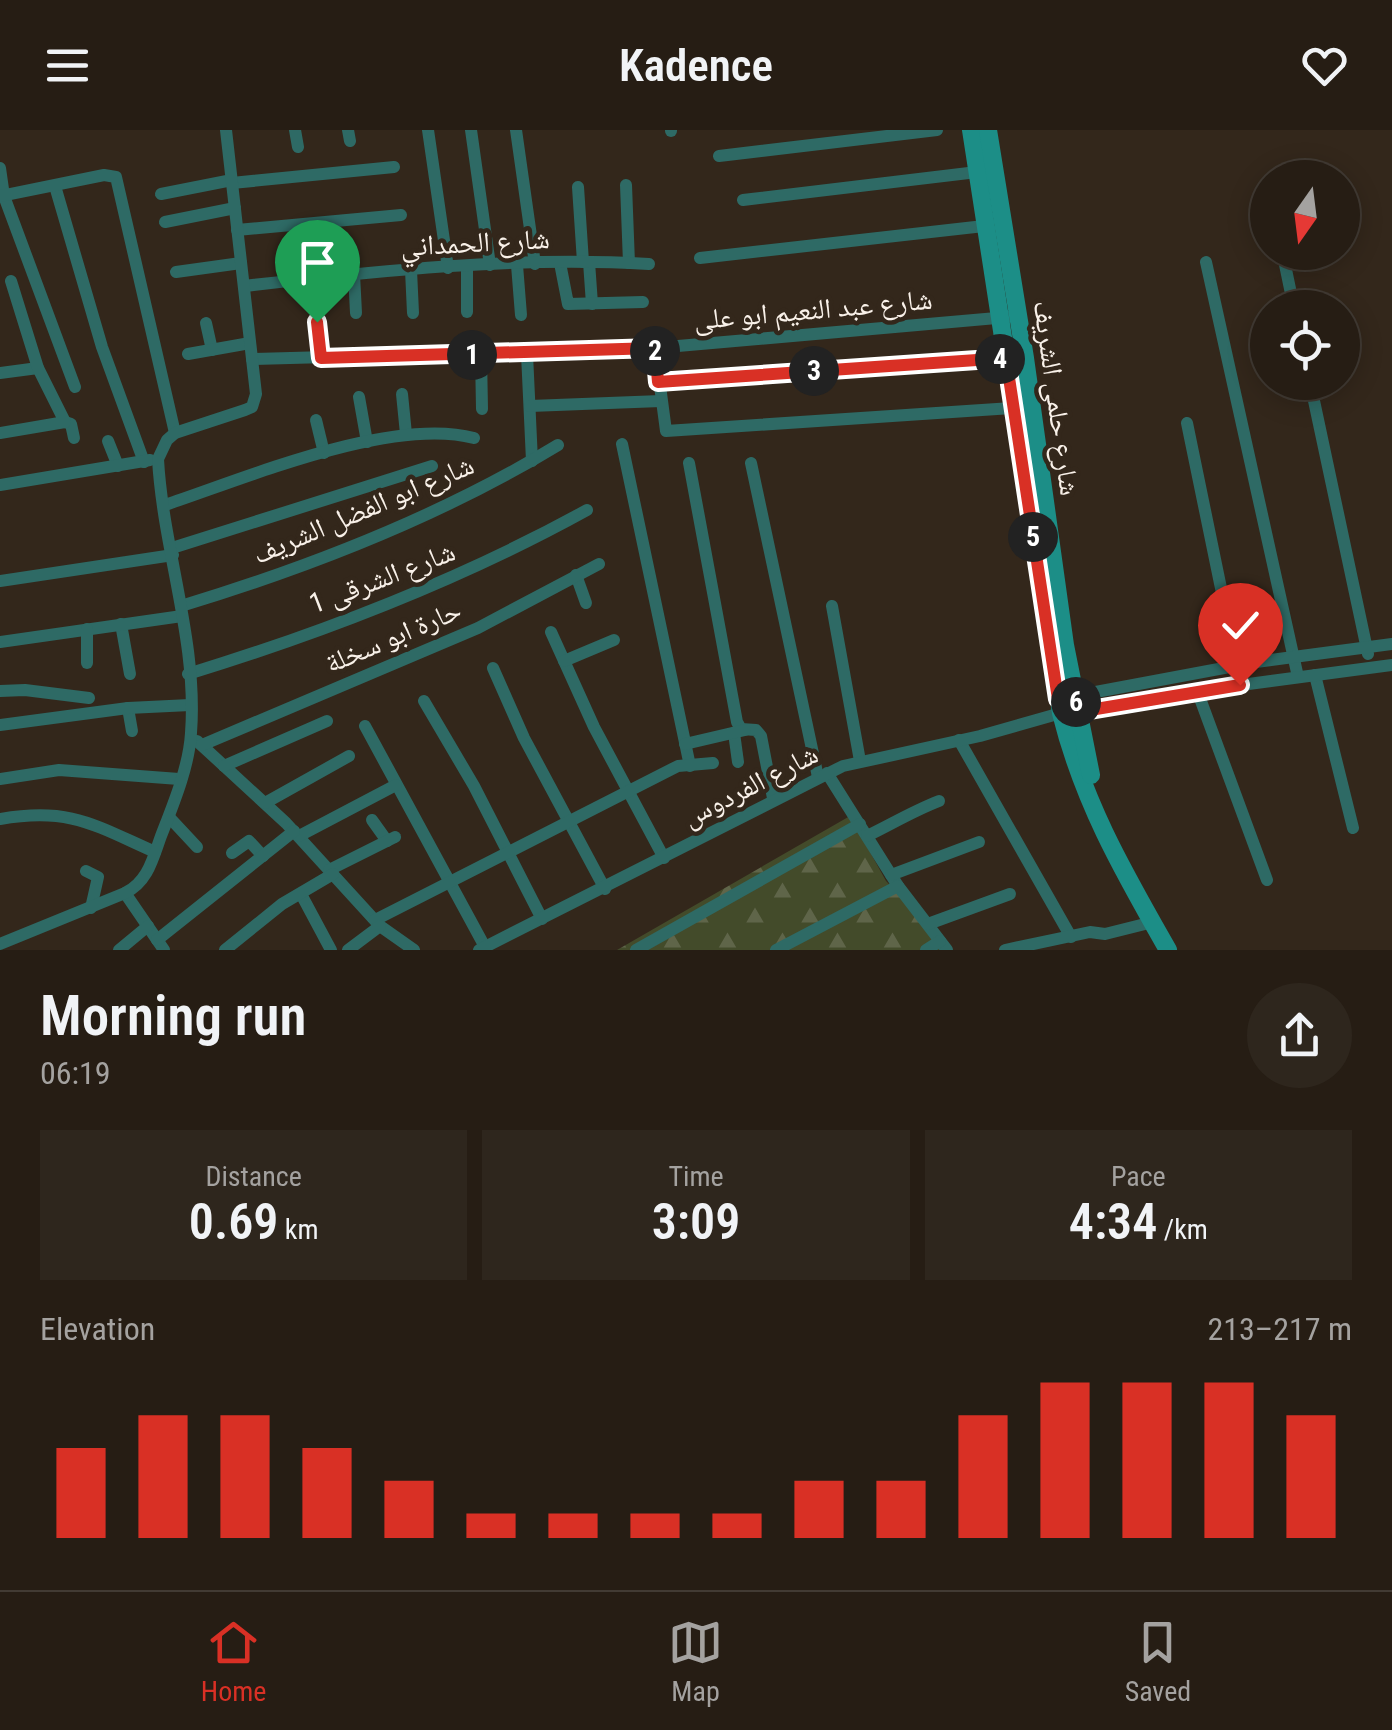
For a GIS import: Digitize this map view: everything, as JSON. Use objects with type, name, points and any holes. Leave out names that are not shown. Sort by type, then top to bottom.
[{"type":"street","points":[[0,485],[151,460],[175,433],[252,407],[256,394],[226,130]]},
{"type":"street","points":[[296,130],[298,147]]},
{"type":"street","points":[[428,130],[448,268]]},
{"type":"street","points":[[471,130],[490,265]]},
{"type":"street","points":[[516,130],[535,264]]},
{"type":"street","points":[[718,156],[937,130]]},
{"type":"street","points":[[971,130],[984,226],[1009,317],[1006,358],[1012,408],[1070,714]]},
{"type":"street","name":"شارع حلمى الشريف","points":[[988,130],[1009,317],[1070,714],[1098,824],[1168,950]]},
{"type":"street","points":[[162,194],[232,182],[394,167]]},
{"type":"street","points":[[0,168],[2,196],[75,388]]},
{"type":"street","points":[[743,200],[977,172]]},
{"type":"street","points":[[2,196],[110,174],[119,183],[175,433]]},
{"type":"street","points":[[0,944],[57,918],[91,908],[141,882],[196,740],[182,611],[164,505],[151,460],[102,347],[56,186]]},
{"type":"street","points":[[626,186],[629,262]]},
{"type":"street","points":[[578,188],[592,304]]},
{"type":"street","points":[[165,222],[235,208]]},
{"type":"street","points":[[238,230],[401,215]]},
{"type":"street","points":[[700,258],[984,226]]},
{"type":"street","points":[[1206,262],[1298,677]]},
{"type":"street","points":[[176,272],[241,263]]},
{"type":"street","points":[[560,263],[566,302],[643,302]]},
{"type":"street","name":"شارع الحمداني","points":[[244,286],[490,265],[649,264]]},
{"type":"street","points":[[517,265],[521,315]]},
{"type":"street","points":[[467,267],[467,312]]},
{"type":"street","points":[[411,270],[413,313]]},
{"type":"street","points":[[354,274],[356,313]]},
{"type":"street","points":[[11,281],[38,368],[64,422]]},
{"type":"street","points":[[0,307],[19,304]]},
{"type":"street","name":"شارع عبد النعيم ابو على","points":[[252,359],[655,348],[1009,317]]},
{"type":"street","points":[[317,322],[321,358]]},
{"type":"street","points":[[206,323],[212,350]]},
{"type":"street","points":[[188,354],[250,343]]},
{"type":"street","points":[[655,348],[666,432],[1012,408]]},
{"type":"street","points":[[481,354],[482,408]]},
{"type":"street","points":[[527,354],[532,461]]},
{"type":"street","points":[[658,382],[1006,358]]},
{"type":"street","points":[[0,373],[38,368]]},
{"type":"street","points":[[402,394],[406,434]]},
{"type":"street","points":[[359,396],[367,442]]},
{"type":"street","points":[[1314,400],[1369,668]]},
{"type":"street","points":[[530,406],[660,401]]},
{"type":"street","points":[[316,420],[324,453]]},
{"type":"street","points":[[0,433],[64,422],[70,424],[74,438]]},
{"type":"street","points":[[1187,423],[1236,666]]},
{"type":"street","points":[[164,505],[367,442],[435,431],[474,438]]},
{"type":"street","points":[[108,441],[118,466]]},
{"type":"street","points":[[622,444],[690,766]]},
{"type":"street","name":"شارع ابو الفضل الشريف","points":[[0,642],[182,611],[439,510],[558,445]]},
{"type":"street","points":[[689,463],[740,729],[738,762]]},
{"type":"street","points":[[751,463],[823,775],[944,946],[926,950]]},
{"type":"street","points":[[0,581],[172,551],[432,466]]},
{"type":"street","name":"شارع الشرقى 1","points":[[188,674],[249,655],[495,560],[587,510]]},
{"type":"street","name":"حارة ابو سخلة","points":[[196,740],[478,628],[599,564]]},
{"type":"street","points":[[576,576],[586,603]]},
{"type":"street","points":[[832,606],[860,761]]},
{"type":"street","points":[[121,624],[130,674]]},
{"type":"street","points":[[87,663],[88,629]]},
{"type":"street","points":[[551,632],[627,791],[664,858]]},
{"type":"street","points":[[564,660],[614,640]]},
{"type":"street","points":[[1070,714],[1236,666],[1392,644]]},
{"type":"street","points":[[1070,714],[1392,665]]},
{"type":"street","points":[[492,668],[524,738],[605,888]]},
{"type":"street","points":[[1316,675],[1353,828]]},
{"type":"street","points":[[0,691],[89,698]]},
{"type":"street","points":[[1198,692],[1267,880]]},
{"type":"street","points":[[424,701],[542,919]]},
{"type":"street","points":[[0,724],[128,708],[190,705]]},
{"type":"street","points":[[128,708],[132,731]]},
{"type":"street","name":"شارع حلمى الشريف","points":[[1070,714],[1107,821],[1178,950]]},
{"type":"street","name":"شارع الفردوس","points":[[482,949],[823,775],[860,761],[1070,714]]},
{"type":"street","points":[[224,766],[327,721]]},
{"type":"street","points":[[365,726],[482,949]]},
{"type":"street","points":[[685,744],[756,730],[761,736],[773,798]]},
{"type":"street","points":[[196,740],[297,834],[377,923],[414,950]]},
{"type":"street","points":[[959,740],[1071,937]]},
{"type":"street","points":[[265,803],[349,756]]},
{"type":"street","points":[[348,950],[377,923],[449,882],[678,766],[713,763]]},
{"type":"street","points":[[0,780],[59,770],[180,779]]},
{"type":"street","points":[[125,892],[161,945],[263,856],[297,834],[396,785]]},
{"type":"street","points":[[636,950],[863,830],[892,825],[900,816],[939,801]]},
{"type":"street","points":[[0,819],[71,816],[155,852]]},
{"type":"street","points":[[168,817],[197,847]]},
{"type":"street","points":[[225,950],[274,910],[391,839],[372,820]]},
{"type":"street","points":[[232,852],[249,840],[263,856]]},
{"type":"street","points":[[776,950],[894,880],[979,842]]},
{"type":"street","points":[[86,871],[98,877],[91,908]]},
{"type":"street","points":[[301,894],[332,950]]},
{"type":"street","points":[[928,924],[1010,894]]},
{"type":"street","points":[[1005,950],[1152,922]]},
{"type":"street","points":[[119,950],[148,926]]},
{"type":"green space","points":[[850,816],[886,881],[953,950],[617,950]]},
{"type":"route","points":[[317,322],[321,358],[655,348],[658,382],[1006,358],[1058,699],[1074,696],[1078,712],[1240,685]]}]
